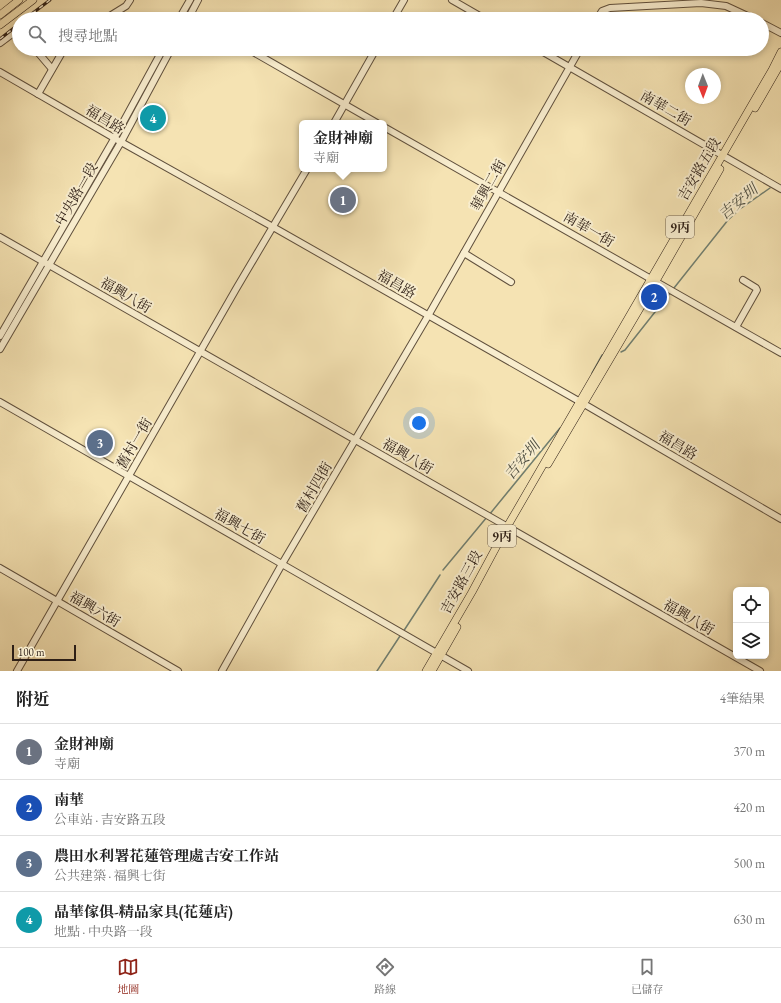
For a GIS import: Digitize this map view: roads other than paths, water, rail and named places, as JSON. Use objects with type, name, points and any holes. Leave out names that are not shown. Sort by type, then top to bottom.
[{"type":"main road","points":[[0,15],[19,0]]},
{"type":"main road","points":[[17,12],[33,0]]},
{"type":"main road","points":[[0,25],[12,16]]},
{"type":"main road","name":"吉安路五段","points":[[776,72],[781,52]]},
{"type":"main road","name":"吉安路五段","points":[[582,403],[724,156],[781,63]]},
{"type":"main road","name":"吉安路三段","points":[[426,671],[438,654],[508,528],[582,403]]},
{"type":"main road","name":"吉安路三段","points":[[432,671],[438,654]]},
{"type":"street","points":[[116,12],[126,6],[130,0]]},
{"type":"street","points":[[183,12],[190,0]]},
{"type":"street","points":[[192,12],[198,0]]},
{"type":"street","points":[[397,12],[404,0]]},
{"type":"street","points":[[452,0],[473,12]]},
{"type":"street","points":[[601,12],[610,8],[701,3],[726,6],[739,12]]},
{"type":"street","points":[[769,27],[781,33]]},
{"type":"street","points":[[0,43],[12,34]]},
{"type":"street","points":[[40,56],[52,69]]},
{"type":"street","points":[[38,94],[60,56]]},
{"type":"street","name":"中央路一段","points":[[0,349],[159,56]]},
{"type":"street","name":"中央路一段","points":[[0,336],[120,142],[167,56]]},
{"type":"street","points":[[260,56],[372,120]]},
{"type":"street","points":[[336,120],[372,56]]},
{"type":"street","name":"南華二街","points":[[550,56],[781,189]]},
{"type":"street","name":"華興二街","points":[[428,316],[576,56]]},
{"type":"street","name":"福昌路","points":[[0,72],[120,142],[273,227],[582,403],[781,519]]},
{"type":"street","name":"南華一街","points":[[387,129],[781,353]]},
{"type":"street","name":"舊村一街","points":[[17,671],[200,351],[305,172]]},
{"type":"street","name":"福興八街","points":[[0,237],[760,671]]},
{"type":"street","points":[[464,253],[511,282]]},
{"type":"street","points":[[736,327],[757,290],[743,280]]},
{"type":"street","name":"舊村四街","points":[[222,671],[282,564],[428,316]]},
{"type":"street","name":"福興七街","points":[[0,402],[468,671]]},
{"type":"street","name":"福興六街","points":[[0,568],[178,671]]},
{"type":"waterway","name":"吉安圳","points":[[674,288],[728,220],[740,209],[770,188]]},
{"type":"waterway","name":"吉安圳","points":[[621,352],[625,350],[670,293]]},
{"type":"waterway","name":"吉安圳","points":[[592,373],[602,355],[604,355]]},
{"type":"waterway","name":"吉安圳","points":[[489,515],[560,428]]},
{"type":"waterway","name":"吉安圳","points":[[443,570],[487,517]]},
{"type":"waterway","name":"吉安圳","points":[[403,632],[440,575]]},
{"type":"waterway","name":"吉安圳","points":[[377,671],[400,636]]},
{"type":"railway","points":[[34,12],[50,0]]},
{"type":"railway","points":[[0,39],[12,30]]},
{"type":"place","name":"晶華傢俱-精品家具(花蓮店)","points":[[153,118]]},
{"type":"place","name":"金財神廟","points":[[343,200]]},
{"type":"place","name":"南華","points":[[654,297]]},
{"type":"place","name":"農田水利署花蓮管理處吉安工作站","points":[[100,443]]}]
